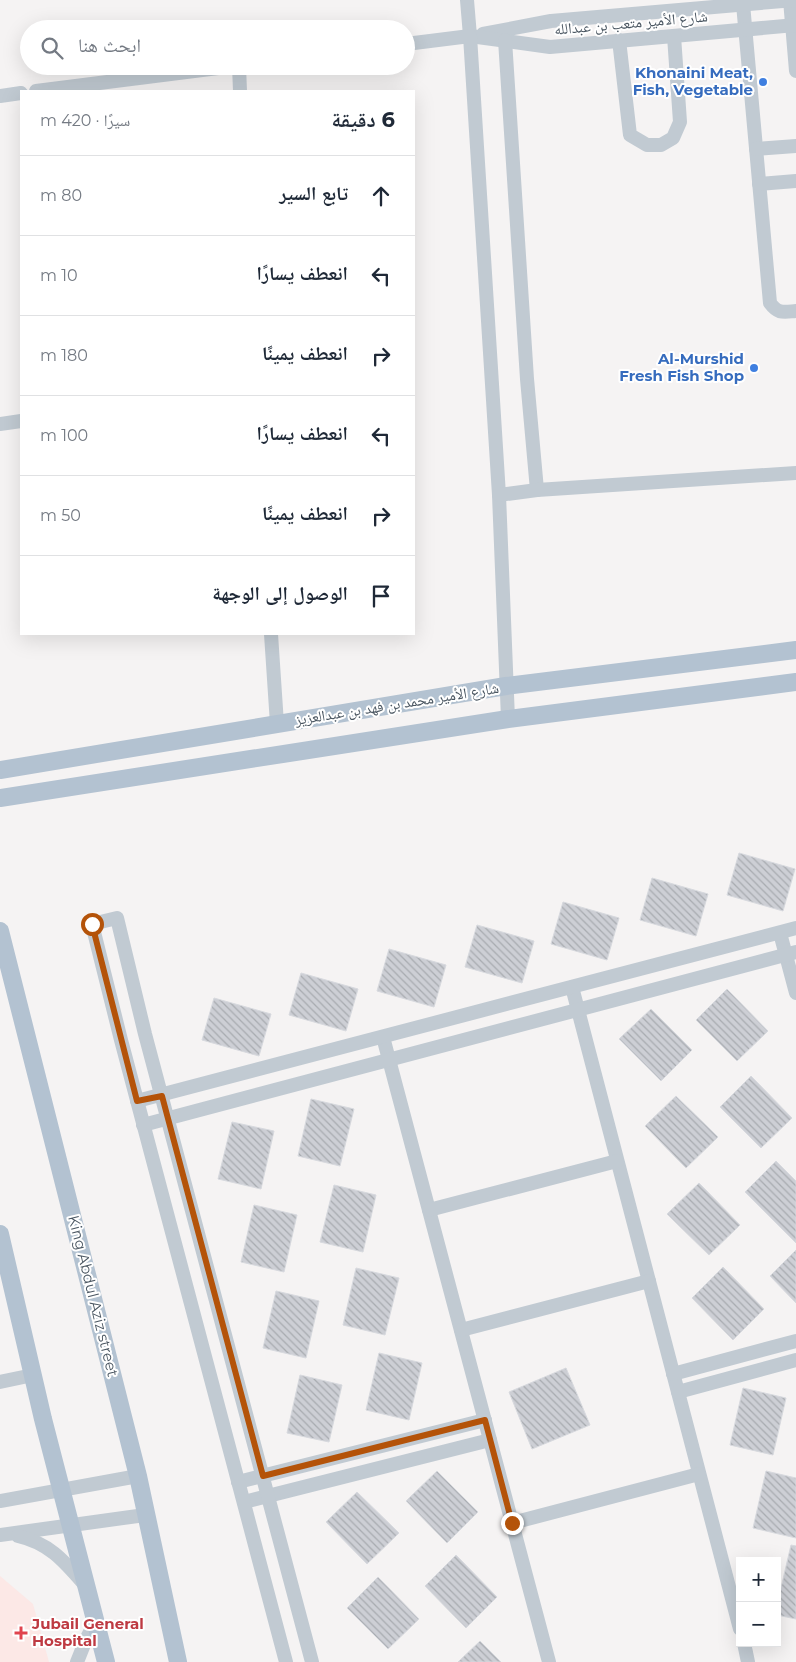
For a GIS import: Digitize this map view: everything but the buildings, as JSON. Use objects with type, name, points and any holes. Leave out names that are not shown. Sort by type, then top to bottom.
[{"type":"main road","name":"شارع الأمير محمد بن فهد بن عبدالعزيز","points":[[0,770],[506,686],[796,650]]},
{"type":"main road","points":[[0,798],[508,719],[796,682]]},
{"type":"main road","name":"King Abdul Aziz street","points":[[0,931],[138,1476],[178,1662]]},
{"type":"main road","points":[[0,1234],[84,1584],[106,1662]]},
{"type":"street","points":[[467,0],[499,495],[508,719]]},
{"type":"street","points":[[790,0],[794,25],[796,71]]},
{"type":"street","points":[[415,43],[470,36],[551,20],[795,0]]},
{"type":"street","points":[[742,4],[770,302],[775,310],[782,312],[796,311]]},
{"type":"street","name":"شارع الأمير متعب بن عبدالله","points":[[470,36],[550,46],[794,25]]},
{"type":"street","points":[[619,40],[630,135],[647,145],[661,145],[673,138],[680,122],[674,36]]},
{"type":"street","points":[[505,40],[527,378],[537,490]]},
{"type":"street","points":[[44,90],[163,75]]},
{"type":"street","points":[[239,75],[240,90]]},
{"type":"street","points":[[0,96],[20,93]]},
{"type":"street","points":[[756,149],[796,146]]},
{"type":"street","points":[[759,184],[796,182]]},
{"type":"street","points":[[0,424],[20,421]]},
{"type":"street","points":[[499,495],[537,490],[796,473]]},
{"type":"street","points":[[271,635],[277,724]]},
{"type":"street","points":[[286,1662],[143,1125],[92,924],[117,918],[162,1096],[312,1662]]},
{"type":"street","points":[[137,1101],[162,1096],[796,928]]},
{"type":"street","points":[[780,933],[791,953],[796,994]]},
{"type":"street","points":[[143,1125],[791,953]]},
{"type":"street","points":[[572,987],[736,1614]]},
{"type":"street","points":[[382,1038],[549,1662]]},
{"type":"street","points":[[429,1210],[617,1160]]},
{"type":"street","points":[[461,1330],[649,1281]]},
{"type":"street","points":[[673,1374],[796,1341]]},
{"type":"street","points":[[678,1392],[796,1360]]},
{"type":"street","points":[[0,1382],[33,1375]]},
{"type":"street","points":[[238,1482],[485,1420]]},
{"type":"street","points":[[244,1502],[490,1440]]},
{"type":"street","points":[[512,1523],[699,1474]]},
{"type":"street","points":[[0,1501],[138,1476]]},
{"type":"street","points":[[5,1535],[145,1515]]},
{"type":"street","points":[[5,1535],[35,1540],[51,1550],[67,1564],[84,1584]]},
{"type":"street","points":[[77,1662],[95,1622]]},
{"type":"street","points":[[745,1647],[748,1662]]},
{"type":"shaded area","name":"Jubail General Hospital","points":[[0,1576],[33,1604],[49,1662],[0,1662]]},
{"type":"place","name":"Khonaini Meat, Fish, Vegetable","points":[[763,82]]},
{"type":"place","name":"Al-Murshid Fresh Fish Shop","points":[[754,368]]},
{"type":"place","name":"Jubail General Hospital","points":[[21,1633]]},
{"type":"route","points":[[92,924],[137,1101],[162,1096],[263,1476],[485,1420],[512,1523]]}]
